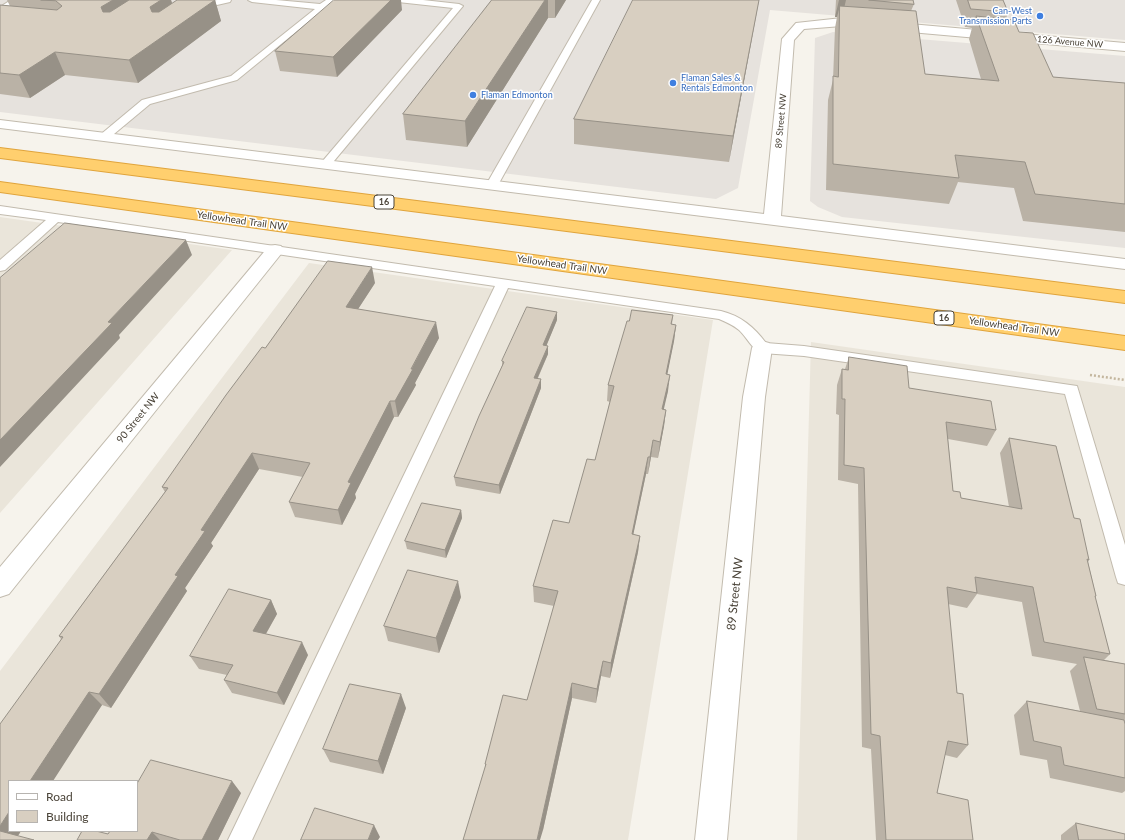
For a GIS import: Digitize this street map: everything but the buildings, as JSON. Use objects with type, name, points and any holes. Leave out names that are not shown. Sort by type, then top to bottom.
[{"type":"highway","name":"16","points":[[0,153],[1125,297]]},
{"type":"highway","name":"Yellowhead Trail NW","points":[[0,187],[1125,343]]},
{"type":"street","name":"126 Avenue NW","points":[[800,26],[842,22],[1125,47]]},
{"type":"street","name":"89 Street NW","points":[[772,220],[788,39],[800,26]]},
{"type":"street","points":[[0,124],[1125,264]]},
{"type":"street","name":"90 Street NW","points":[[0,586],[275,250]]},
{"type":"street","name":"89 Street NW","points":[[711,840],[754,397],[762,348]]},
{"type":"lane","points":[[0,10],[17,0]]},
{"type":"lane","points":[[185,15],[196,7],[227,0]]},
{"type":"lane","points":[[252,0],[322,7]]},
{"type":"lane","points":[[104,137],[146,102],[234,78],[331,0]]},
{"type":"lane","points":[[325,165],[459,6],[398,0]]},
{"type":"lane","points":[[492,185],[596,0]]},
{"type":"lane","points":[[0,210],[503,284],[721,314],[734,319],[742,325],[762,348],[804,351],[1072,390],[1125,577]]},
{"type":"lane","points":[[0,267],[56,218]]},
{"type":"lane","points":[[240,840],[503,284]]},
{"type":"shaded area","points":[[0,0],[1125,0],[1125,40],[770,10],[738,188],[716,199],[0,112]]},
{"type":"shaded area","points":[[833,32],[1125,56],[1125,248],[842,217],[818,207],[810,201],[815,38]]},
{"type":"shaded area","points":[[0,217],[232,250],[0,513]]},
{"type":"shaded area","points":[[309,263],[713,320],[628,840],[0,840],[0,671]]},
{"type":"shaded area","points":[[811,342],[1125,387],[1125,840],[797,840]]},
{"type":"place","name":"Can-West Transmission Parts","points":[[1040,16]]},
{"type":"place","name":"Flaman Sales & Rentals Edmonton","points":[[673,83]]},
{"type":"place","name":"Flaman Edmonton","points":[[473,95]]}]
